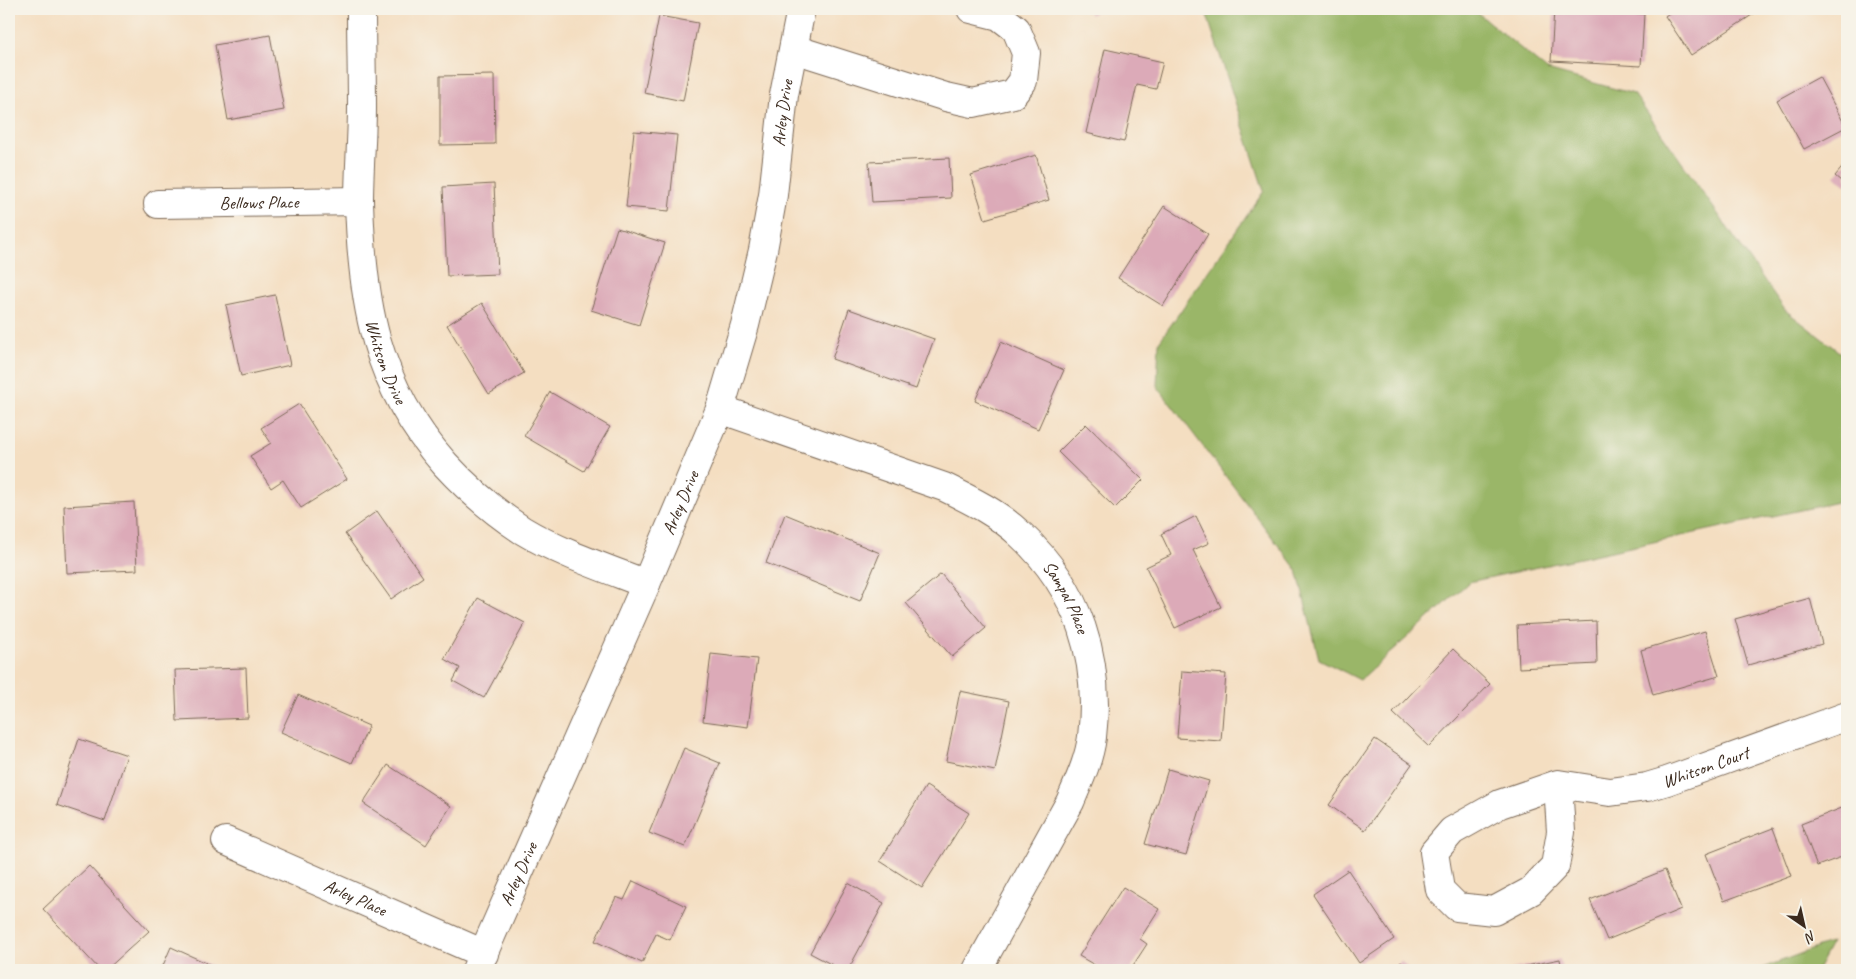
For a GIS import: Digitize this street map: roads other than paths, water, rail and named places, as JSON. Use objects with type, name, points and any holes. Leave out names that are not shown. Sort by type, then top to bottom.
[{"type":"street","name":"Whitson Drive","points":[[361,9],[362,107],[360,201],[365,284],[374,335],[382,362],[395,393],[425,441],[463,484],[492,509],[523,530],[564,552],[646,584]]},
{"type":"street","name":"Arley Drive","points":[[480,962],[646,584],[720,410],[746,325],[763,250],[773,195],[784,94],[801,9]]},
{"type":"street","points":[[794,49],[946,97],[973,102],[1012,94],[1023,81],[1026,53],[1016,29],[999,16],[971,9]]},
{"type":"street","name":"Bellows Place","points":[[158,204],[360,201]]},
{"type":"street","name":"Sampal Place","points":[[720,410],[944,487],[974,501],[1021,534],[1048,564],[1070,597],[1085,633],[1092,666],[1094,688],[1092,739],[1081,776],[1070,802],[977,970]]},
{"type":"street","name":"Whitson Court","points":[[1558,784],[1610,792],[1647,787],[1847,716]]},
{"type":"street","points":[[1558,784],[1561,832],[1555,866],[1531,890],[1494,911],[1458,907],[1440,890],[1434,852],[1452,831],[1500,804],[1558,784]]},
{"type":"street","name":"Arley Place","points":[[226,841],[480,962]]}]
